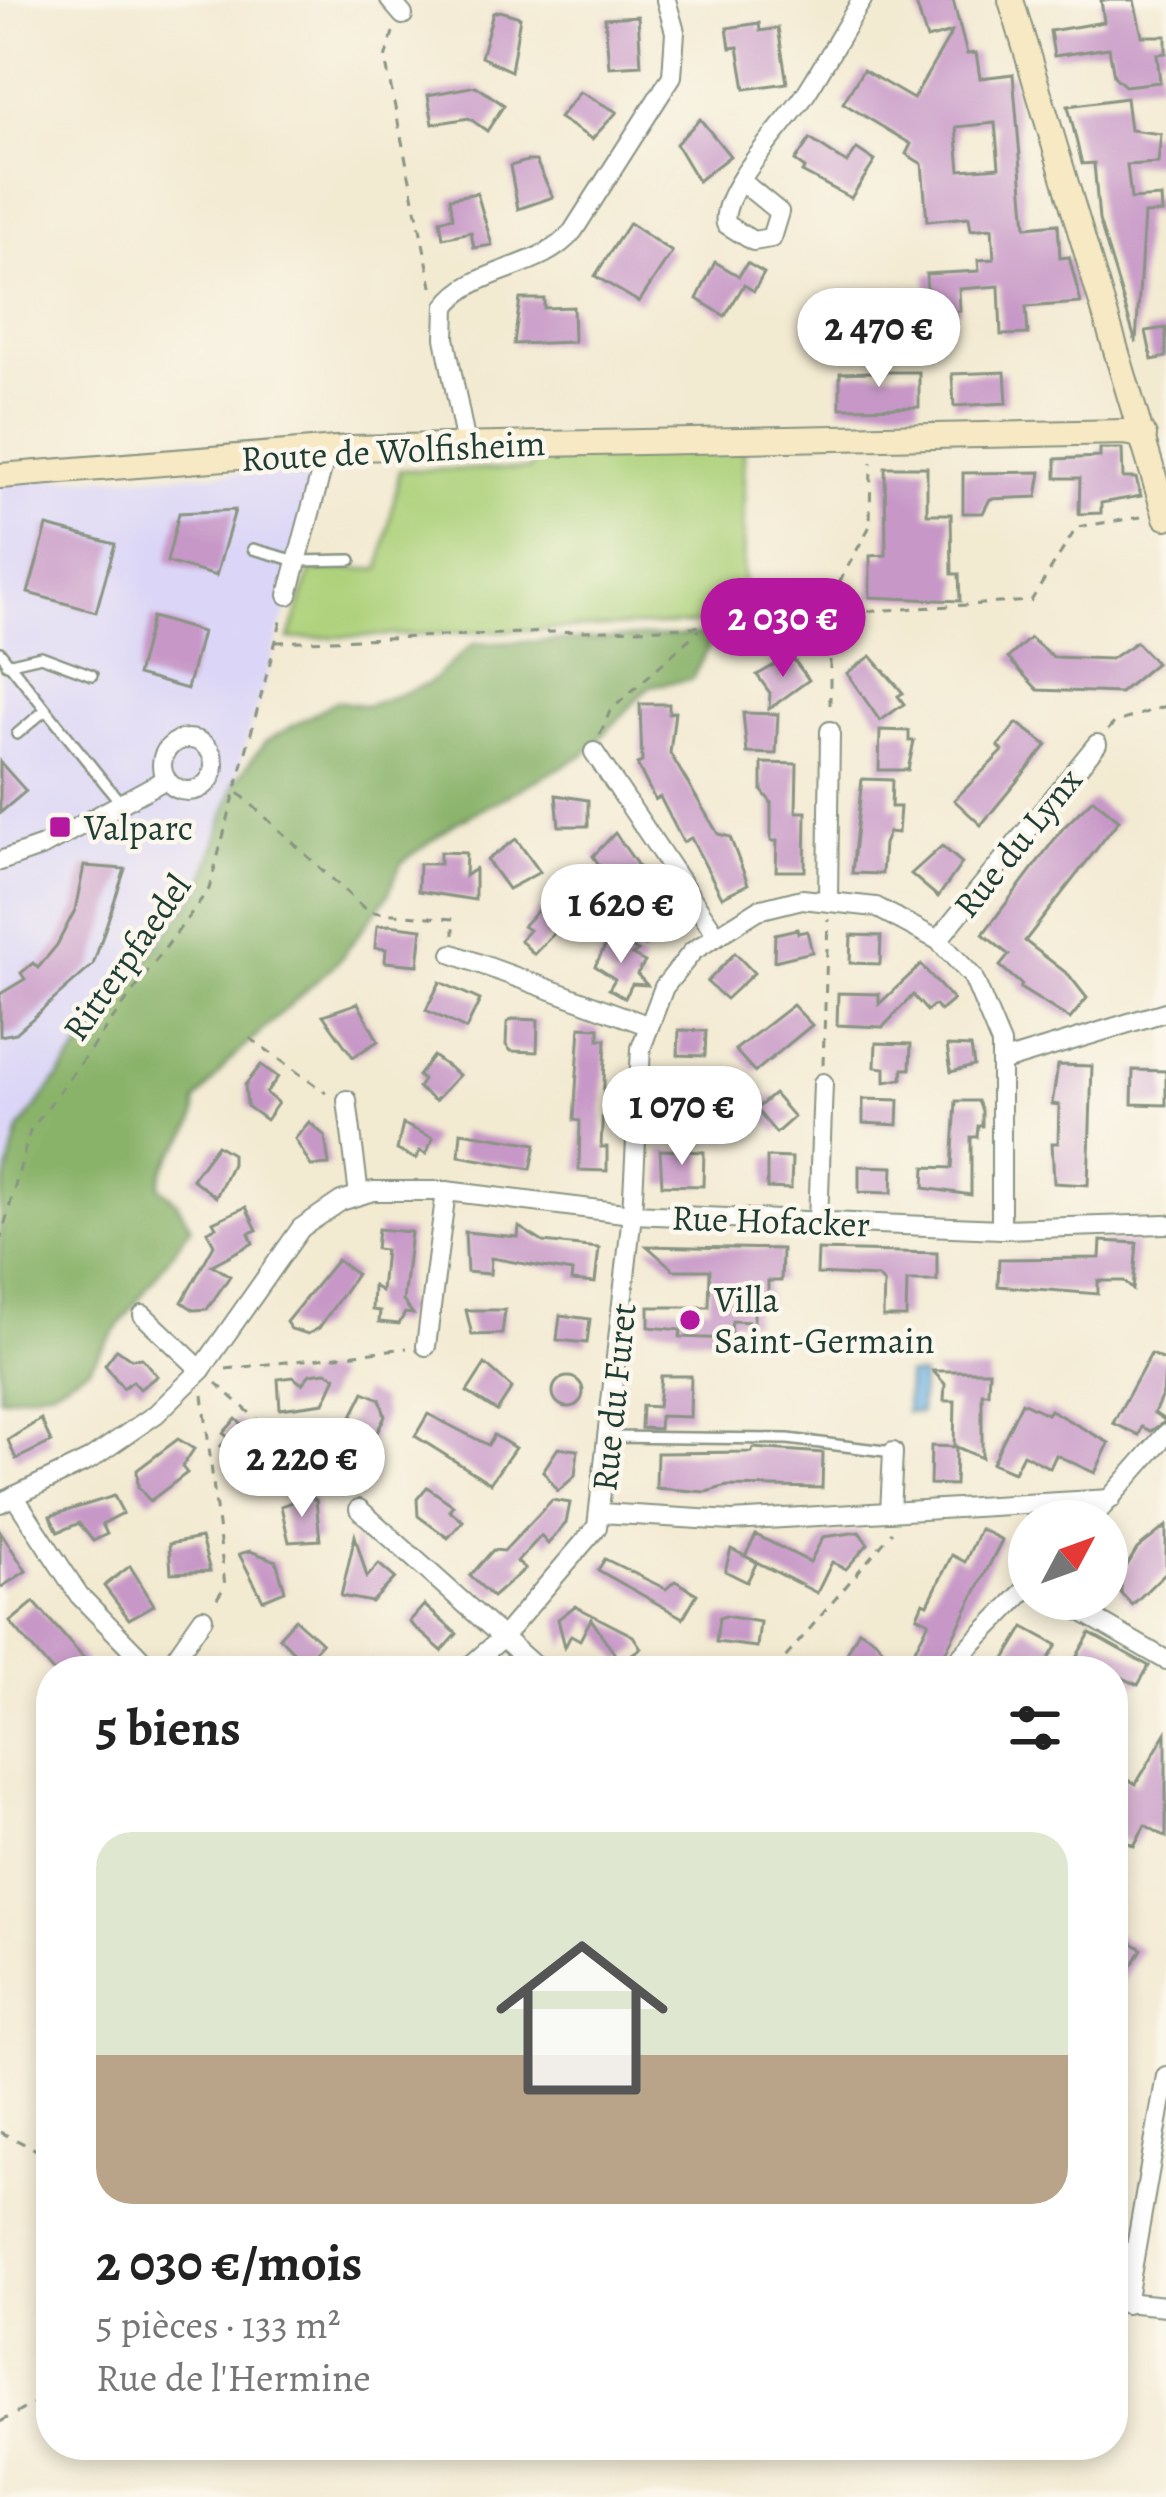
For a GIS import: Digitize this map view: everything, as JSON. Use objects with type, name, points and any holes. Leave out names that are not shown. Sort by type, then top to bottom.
[{"type":"main road","points":[[1011,0],[1166,516]]},
{"type":"main road","name":"Route de Wolfisheim","points":[[0,476],[327,450],[466,445],[1126,432],[1144,436]]},
{"type":"street","points":[[466,445],[446,338],[446,306],[471,285],[554,250],[573,231],[672,76],[675,44],[667,0]]},
{"type":"street","points":[[741,182],[804,97],[862,0]]},
{"type":"street","points":[[288,595],[327,450]]},
{"type":"street","points":[[828,899],[830,731]]},
{"type":"street","name":"Rue du Lynx","points":[[938,940],[1097,743]]},
{"type":"street","points":[[594,752],[715,933],[780,903],[828,899],[876,907],[938,940],[973,977],[987,1003],[1004,1061],[1001,1229]]},
{"type":"street","points":[[0,861],[43,846],[166,779]]},
{"type":"street","name":"Rue du Furet","points":[[482,1656],[591,1540],[602,1513],[632,1214],[638,1074],[647,1025],[676,970],[715,933]]},
{"type":"street","points":[[453,954],[647,1025]]},
{"type":"street","points":[[1004,1061],[1165,1012]]},
{"type":"street","points":[[818,1222],[823,1083]]},
{"type":"street","points":[[347,1100],[358,1195]]},
{"type":"street","name":"Rue Hofacker","points":[[7,1499],[118,1442],[201,1370],[301,1228],[325,1209],[358,1195],[391,1189],[446,1191],[632,1214],[1001,1229],[1166,1224]]},
{"type":"street","points":[[426,1346],[446,1191]]},
{"type":"street","points":[[143,1316],[201,1370]]},
{"type":"street","points":[[602,1513],[732,1521],[1111,1499],[1166,1434]]},
{"type":"street","points":[[890,1512],[893,1453]]},
{"type":"street","points":[[7,1499],[80,1595],[139,1656]]},
{"type":"street","points":[[359,1509],[521,1656]]},
{"type":"street","points":[[961,1656],[1008,1608]]},
{"type":"street","points":[[176,1656],[203,1618]]},
{"type":"street","points":[[1096,1620],[1166,1660]]},
{"type":"street","points":[[1128,2277],[1156,2191],[1166,2076]]},
{"type":"street","points":[[1128,2303],[1166,2306]]},
{"type":"lane","points":[[254,549],[297,562],[351,560]]},
{"type":"lane","points":[[0,652],[43,712],[122,804]]},
{"type":"lane","points":[[7,664],[24,656],[41,656],[92,675]]},
{"type":"lane","points":[[17,734],[43,712]]},
{"type":"lane","points":[[607,1437],[788,1439],[893,1453]]},
{"type":"path","points":[[397,7],[385,59],[429,286],[446,306]]},
{"type":"path","points":[[823,614],[870,526],[871,436]]},
{"type":"path","points":[[823,614],[1030,601],[1078,527],[1166,516]]},
{"type":"path","name":"Ritterpfaedel","points":[[0,1242],[30,1131],[208,890],[288,595]]},
{"type":"path","points":[[823,614],[830,622],[830,731]]},
{"type":"path","points":[[275,642],[830,622]]},
{"type":"path","points":[[594,752],[610,711],[700,629]]},
{"type":"path","points":[[1097,743],[1114,722],[1166,706]]},
{"type":"path","points":[[238,792],[368,913],[454,919],[453,954]]},
{"type":"path","points":[[823,1083],[828,899]]},
{"type":"path","points":[[250,1038],[317,1090],[347,1100]]},
{"type":"path","points":[[201,1370],[426,1346]]},
{"type":"path","points":[[201,1370],[359,1509]]},
{"type":"path","points":[[201,1370],[225,1586],[203,1618]]},
{"type":"path","points":[[788,1656],[890,1538],[890,1512]]},
{"type":"path","points":[[0,2132],[36,2150]]},
{"type":"path","points":[[0,2422],[36,2402]]},
{"type":"shaded area","points":[[329,471],[202,887],[19,1130],[0,1203],[0,480]]},
{"type":"green space","points":[[744,450],[743,622],[289,639],[311,570],[380,569],[400,470],[531,469],[531,454]]},
{"type":"green space","points":[[715,634],[692,679],[650,686],[585,754],[454,824],[401,863],[388,895],[340,959],[228,1062],[196,1102],[191,1127],[166,1165],[159,1187],[176,1201],[191,1227],[89,1367],[52,1389],[0,1398],[0,1204],[19,1130],[202,887],[235,782],[265,742],[336,701],[367,706],[428,684],[473,644]]},
{"type":"water","points":[[907,1375],[922,1375],[920,1413],[906,1412]]},
{"type":"building","points":[[915,0],[953,0],[967,54],[976,53],[980,78],[1013,74],[1026,227],[1058,224],[1060,258],[1069,257],[1081,303],[1026,307],[1028,334],[1001,335],[999,286],[959,289],[960,311],[928,313],[926,274],[979,271],[978,260],[994,259],[992,228],[971,230],[969,217],[927,221],[922,164],[906,154],[911,144],[843,103],[863,70],[913,99],[952,32],[927,39]],"holes":[[[995,123],[999,167],[960,170],[956,127]]]},
{"type":"building","points":[[1101,0],[1134,0],[1142,36],[1166,36],[1166,53],[1157,54],[1160,82],[1125,86],[1114,76],[1109,48],[1054,56],[1050,31],[1104,22]]},
{"type":"building","points":[[493,13],[520,17],[511,71],[481,57]]},
{"type":"building","points":[[638,16],[641,65],[609,67],[605,18]]},
{"type":"building","points":[[759,23],[760,31],[778,28],[787,83],[745,89],[738,47],[730,48],[727,28]]},
{"type":"building","points":[[476,86],[504,105],[487,131],[469,118],[433,124],[428,95]]},
{"type":"building","points":[[580,92],[617,112],[592,139],[559,118]]},
{"type":"building","points":[[1126,98],[1130,130],[1161,134],[1158,163],[1127,165],[1131,199],[1161,197],[1162,213],[1144,214],[1136,343],[1099,220],[1094,163],[1082,164],[1068,106]]},
{"type":"building","points":[[700,119],[730,156],[698,181],[676,144]]},
{"type":"building","points":[[810,139],[847,163],[857,149],[875,161],[851,198],[802,172],[805,168],[795,161]]},
{"type":"building","points":[[536,161],[553,197],[518,209],[510,166]]},
{"type":"building","points":[[477,193],[492,245],[474,248],[471,232],[443,238],[440,220],[453,217],[450,198]]},
{"type":"building","points":[[629,223],[672,252],[639,302],[595,276]]},
{"type":"building","points":[[715,262],[739,276],[747,263],[764,273],[754,291],[744,285],[725,316],[697,299]]},
{"type":"building","points":[[520,299],[544,299],[544,308],[573,307],[574,342],[514,344]]},
{"type":"building","points":[[1166,328],[1166,357],[1152,360],[1146,331]]},
{"type":"building","points":[[919,372],[919,407],[840,408],[840,373]]},
{"type":"building","points":[[1005,372],[1007,403],[954,406],[952,374]]},
{"type":"building","points":[[1100,449],[1122,449],[1123,478],[1136,478],[1141,496],[1101,503],[1101,513],[1079,514],[1080,478],[1056,478],[1056,459],[1100,457]]},
{"type":"building","points":[[885,467],[927,467],[927,514],[951,514],[952,574],[959,574],[960,601],[870,597],[870,556],[886,555]]},
{"type":"building","points":[[1041,472],[1037,497],[990,499],[983,513],[963,513],[963,473]]},
{"type":"building","points":[[235,510],[216,576],[167,562],[179,513]]},
{"type":"building","points":[[47,526],[115,544],[96,612],[28,593]]},
{"type":"building","points":[[152,617],[202,632],[187,689],[137,675]]},
{"type":"building","points":[[1030,638],[1053,657],[1111,659],[1136,642],[1156,663],[1120,693],[1038,690],[1008,658]]},
{"type":"building","points":[[791,656],[809,680],[769,709],[770,693],[757,675]]},
{"type":"building","points":[[871,656],[903,693],[898,696],[904,704],[880,721],[847,673]]},
{"type":"building","points":[[640,704],[669,704],[669,713],[675,712],[670,753],[718,834],[730,837],[748,884],[722,897],[691,838],[683,842],[660,797],[655,800],[637,764],[642,762]]},
{"type":"building","points":[[743,713],[778,714],[776,754],[747,753]]},
{"type":"building","points":[[1017,723],[1047,745],[981,825],[954,800],[1003,751],[998,746]]},
{"type":"building","points":[[880,730],[909,731],[909,741],[914,741],[908,770],[879,770]]},
{"type":"building","points":[[0,762],[26,791],[0,813]]},
{"type":"building","points":[[762,763],[797,764],[796,812],[806,812],[805,871],[776,871],[777,841],[771,841],[771,802],[762,791]]},
{"type":"building","points":[[862,779],[892,780],[891,807],[900,807],[898,833],[889,832],[884,844],[882,874],[852,873]]},
{"type":"building","points":[[556,795],[588,800],[588,826],[559,826]]},
{"type":"building","points":[[1093,799],[1119,820],[1025,941],[1069,975],[1087,998],[1070,1019],[1020,988],[1000,966],[1009,955],[983,934],[1063,828]]},
{"type":"building","points":[[615,833],[678,923],[645,946],[620,909],[627,904],[593,856]]},
{"type":"building","points":[[516,839],[540,872],[508,889],[487,860]]},
{"type":"building","points":[[942,846],[962,863],[938,897],[911,874]]},
{"type":"building","points":[[440,852],[466,853],[465,876],[475,869],[475,900],[418,891],[419,864],[440,864]]},
{"type":"building","points":[[84,866],[125,869],[93,965],[16,1033],[0,1036],[0,994],[25,979],[21,973],[33,963],[38,968],[57,945],[75,910]]},
{"type":"building","points":[[540,908],[560,927],[534,954],[520,940],[529,930],[523,926]]},
{"type":"building","points":[[377,926],[422,929],[418,965],[385,962],[386,949],[375,948]]},
{"type":"building","points":[[797,929],[798,933],[807,931],[812,952],[774,961],[775,934]]},
{"type":"building","points":[[611,935],[638,951],[632,955],[645,962],[637,974],[647,985],[632,984],[625,998],[609,989],[615,979],[595,966]]},
{"type":"building","points":[[851,935],[881,936],[880,964],[850,963]]},
{"type":"building","points":[[735,953],[754,973],[726,999],[707,982]]},
{"type":"building","points":[[921,965],[953,1000],[940,1011],[934,1005],[927,1011],[913,995],[883,1027],[837,1025],[838,993],[879,994],[879,1004]]},
{"type":"building","points":[[440,982],[480,1000],[466,1029],[426,1010]]},
{"type":"building","points":[[358,1003],[378,1041],[353,1057],[323,1015]]},
{"type":"building","points":[[793,1005],[812,1025],[755,1072],[735,1050]]},
{"type":"building","points":[[538,1020],[537,1052],[511,1051],[506,1045],[507,1023]]},
{"type":"building","points":[[580,1027],[599,1028],[599,1039],[606,1039],[601,1147],[607,1147],[607,1171],[579,1170],[580,1121],[574,1120]]},
{"type":"building","points":[[679,1030],[706,1031],[705,1056],[678,1055]]},
{"type":"building","points":[[876,1043],[911,1044],[910,1069],[903,1069],[902,1079],[885,1082],[885,1068],[875,1067]]},
{"type":"building","points":[[947,1046],[971,1047],[974,1066],[951,1072]]},
{"type":"building","points":[[433,1056],[459,1075],[435,1101],[418,1088],[423,1080],[418,1076]]},
{"type":"building","points":[[261,1065],[278,1077],[266,1093],[278,1103],[266,1120],[247,1106],[245,1085]]},
{"type":"building","points":[[1058,1065],[1092,1066],[1088,1185],[1054,1183],[1052,1143],[1058,1143],[1059,1105],[1052,1104]]},
{"type":"building","points":[[1133,1070],[1166,1071],[1166,1105],[1132,1104]]},
{"type":"building","points":[[666,1089],[700,1089],[700,1114],[667,1114]]},
{"type":"building","points":[[774,1094],[794,1117],[776,1133],[756,1109]]},
{"type":"building","points":[[863,1099],[899,1100],[898,1125],[863,1123]]},
{"type":"building","points":[[956,1101],[978,1101],[982,1111],[982,1126],[978,1126],[977,1137],[971,1137],[971,1195],[924,1188],[925,1167],[952,1168]]},
{"type":"building","points":[[309,1122],[325,1136],[329,1165],[311,1166],[295,1139]]},
{"type":"building","points":[[403,1124],[433,1138],[426,1154],[420,1151],[416,1159],[397,1150]]},
{"type":"building","points":[[461,1132],[536,1144],[531,1169],[459,1156]]},
{"type":"building","points":[[217,1145],[232,1154],[232,1164],[216,1197],[192,1179]]},
{"type":"building","points":[[660,1150],[704,1152],[703,1186],[662,1185]]},
{"type":"building","points":[[767,1157],[792,1158],[791,1189],[767,1188]]},
{"type":"building","points":[[859,1166],[893,1167],[892,1193],[859,1192]]},
{"type":"building","points":[[246,1207],[257,1230],[249,1233],[253,1243],[212,1265],[230,1276],[207,1309],[194,1310],[182,1302],[214,1245],[207,1231],[216,1227],[213,1222]]},
{"type":"building","points":[[519,1227],[543,1242],[599,1248],[595,1283],[571,1281],[572,1272],[491,1258],[490,1274],[467,1272],[465,1232],[518,1237]]},
{"type":"building","points":[[378,1229],[411,1232],[403,1301],[413,1314],[405,1313],[399,1324],[379,1322],[380,1311],[372,1310],[373,1286],[381,1291],[385,1250],[376,1249]]},
{"type":"building","points":[[1101,1241],[1137,1243],[1133,1290],[1124,1281],[1098,1281],[1098,1294],[998,1286],[999,1259],[1100,1258]]},
{"type":"building","points":[[647,1246],[782,1249],[781,1281],[768,1281],[768,1308],[754,1308],[754,1322],[732,1321],[730,1339],[680,1337],[681,1330],[649,1327],[649,1307],[709,1307],[710,1270],[674,1270]]},
{"type":"building","points":[[818,1250],[937,1253],[937,1281],[907,1281],[906,1317],[883,1317],[884,1283],[878,1277],[817,1274]]},
{"type":"building","points":[[337,1260],[356,1274],[319,1328],[308,1334],[291,1329],[286,1322]]},
{"type":"building","points":[[466,1310],[505,1310],[502,1334],[472,1335]]},
{"type":"building","points":[[560,1315],[590,1319],[587,1343],[557,1340]]},
{"type":"building","points":[[117,1349],[131,1359],[142,1358],[157,1376],[140,1389],[133,1381],[123,1388],[105,1365]]},
{"type":"building","points":[[1151,1354],[1166,1361],[1163,1393],[1154,1413],[1166,1421],[1151,1431],[1142,1427],[1139,1435],[1113,1423]]},
{"type":"building","points":[[485,1364],[512,1388],[497,1411],[467,1392]]},
{"type":"building","points":[[933,1371],[989,1371],[988,1393],[982,1393],[982,1458],[954,1446],[955,1401],[944,1401],[945,1384]]},
{"type":"building","points":[[326,1372],[336,1377],[324,1403],[280,1409],[278,1379],[293,1377],[302,1384],[310,1374]]},
{"type":"building","points":[[661,1376],[691,1376],[690,1417],[660,1416],[659,1429],[641,1428],[642,1406],[658,1407]]},
{"type":"building","points":[[568,1377],[583,1392],[568,1407],[553,1392]]},
{"type":"building","points":[[364,1392],[380,1399],[385,1416],[365,1457],[344,1447],[352,1429],[347,1426]]},
{"type":"building","points":[[1022,1402],[1047,1414],[1050,1410],[1109,1443],[1095,1473],[1056,1455],[1050,1468],[1023,1454],[1014,1472],[992,1463]]},
{"type":"building","points":[[428,1414],[488,1445],[494,1435],[515,1448],[490,1483],[415,1436]]},
{"type":"building","points":[[41,1419],[51,1442],[16,1459],[8,1440]]},
{"type":"building","points":[[236,1419],[274,1454],[256,1474],[221,1446],[229,1438],[223,1433]]},
{"type":"building","points":[[178,1439],[194,1449],[182,1467],[187,1473],[150,1501],[138,1487],[137,1470]]},
{"type":"building","points":[[931,1446],[956,1447],[955,1485],[930,1484]]},
{"type":"building","points":[[558,1448],[578,1450],[575,1476],[558,1491],[543,1471]]},
{"type":"building","points":[[753,1448],[823,1453],[822,1488],[727,1486],[706,1492],[656,1488],[657,1453],[752,1452]]},
{"type":"building","points":[[427,1487],[453,1505],[449,1510],[463,1521],[448,1538],[418,1516],[417,1499]]},
{"type":"building","points":[[114,1496],[123,1513],[102,1524],[107,1534],[93,1541],[79,1523],[58,1532],[50,1516]]},
{"type":"building","points":[[309,1496],[316,1500],[320,1540],[289,1542],[281,1506]]},
{"type":"building","points":[[552,1500],[570,1503],[566,1523],[548,1544],[541,1536],[517,1562],[525,1569],[493,1597],[470,1576],[493,1550],[504,1551]]},
{"type":"building","points":[[1166,1526],[1166,1572],[1132,1605],[1128,1564],[1137,1549]]},
{"type":"building","points":[[980,1529],[1002,1540],[946,1651],[941,1656],[912,1656],[929,1622],[917,1616],[923,1602],[928,1604],[952,1555],[965,1562]]},
{"type":"building","points":[[0,1531],[26,1571],[0,1588]]},
{"type":"building","points":[[859,1532],[868,1544],[846,1569],[832,1562],[817,1593],[745,1556],[756,1535],[810,1562],[823,1537]]},
{"type":"building","points":[[355,1536],[367,1577],[379,1564],[395,1578],[372,1602],[341,1596]]},
{"type":"building","points":[[201,1538],[210,1571],[171,1573],[169,1544]]},
{"type":"building","points":[[731,1549],[757,1562],[747,1582],[725,1571]]},
{"type":"building","points":[[250,1551],[276,1561],[285,1591],[263,1600],[239,1554]]},
{"type":"building","points":[[605,1559],[666,1589],[675,1581],[697,1594],[683,1618],[598,1570]]},
{"type":"building","points":[[130,1566],[154,1605],[129,1619],[104,1586]]},
{"type":"building","points":[[34,1602],[82,1656],[39,1656],[10,1622]]},
{"type":"building","points":[[424,1605],[457,1634],[442,1651],[409,1622]]},
{"type":"building","points":[[575,1606],[633,1636],[641,1648],[629,1656],[616,1656],[591,1619],[580,1640],[571,1635],[565,1647],[558,1619]]},
{"type":"building","points":[[719,1618],[760,1622],[757,1647],[716,1642]]},
{"type":"building","points":[[295,1619],[322,1643],[310,1656],[297,1656],[279,1637]]},
{"type":"building","points":[[1024,1627],[1057,1645],[1050,1656],[1007,1656]]},
{"type":"building","points":[[859,1630],[889,1656],[846,1656]]},
{"type":"building","points":[[1090,1633],[1149,1666],[1138,1685],[1128,1680],[1128,1656],[1077,1656]]},
{"type":"building","points":[[1166,1733],[1166,1837],[1145,1825],[1134,1846],[1128,1843],[1128,1779],[1136,1784]]},
{"type":"building","points":[[1128,1941],[1142,1949],[1128,1973]]},
{"type":"place","name":"Valparc","points":[[60,827]]},
{"type":"place","name":"Villa Saint-Germain","points":[[690,1320]]}]
